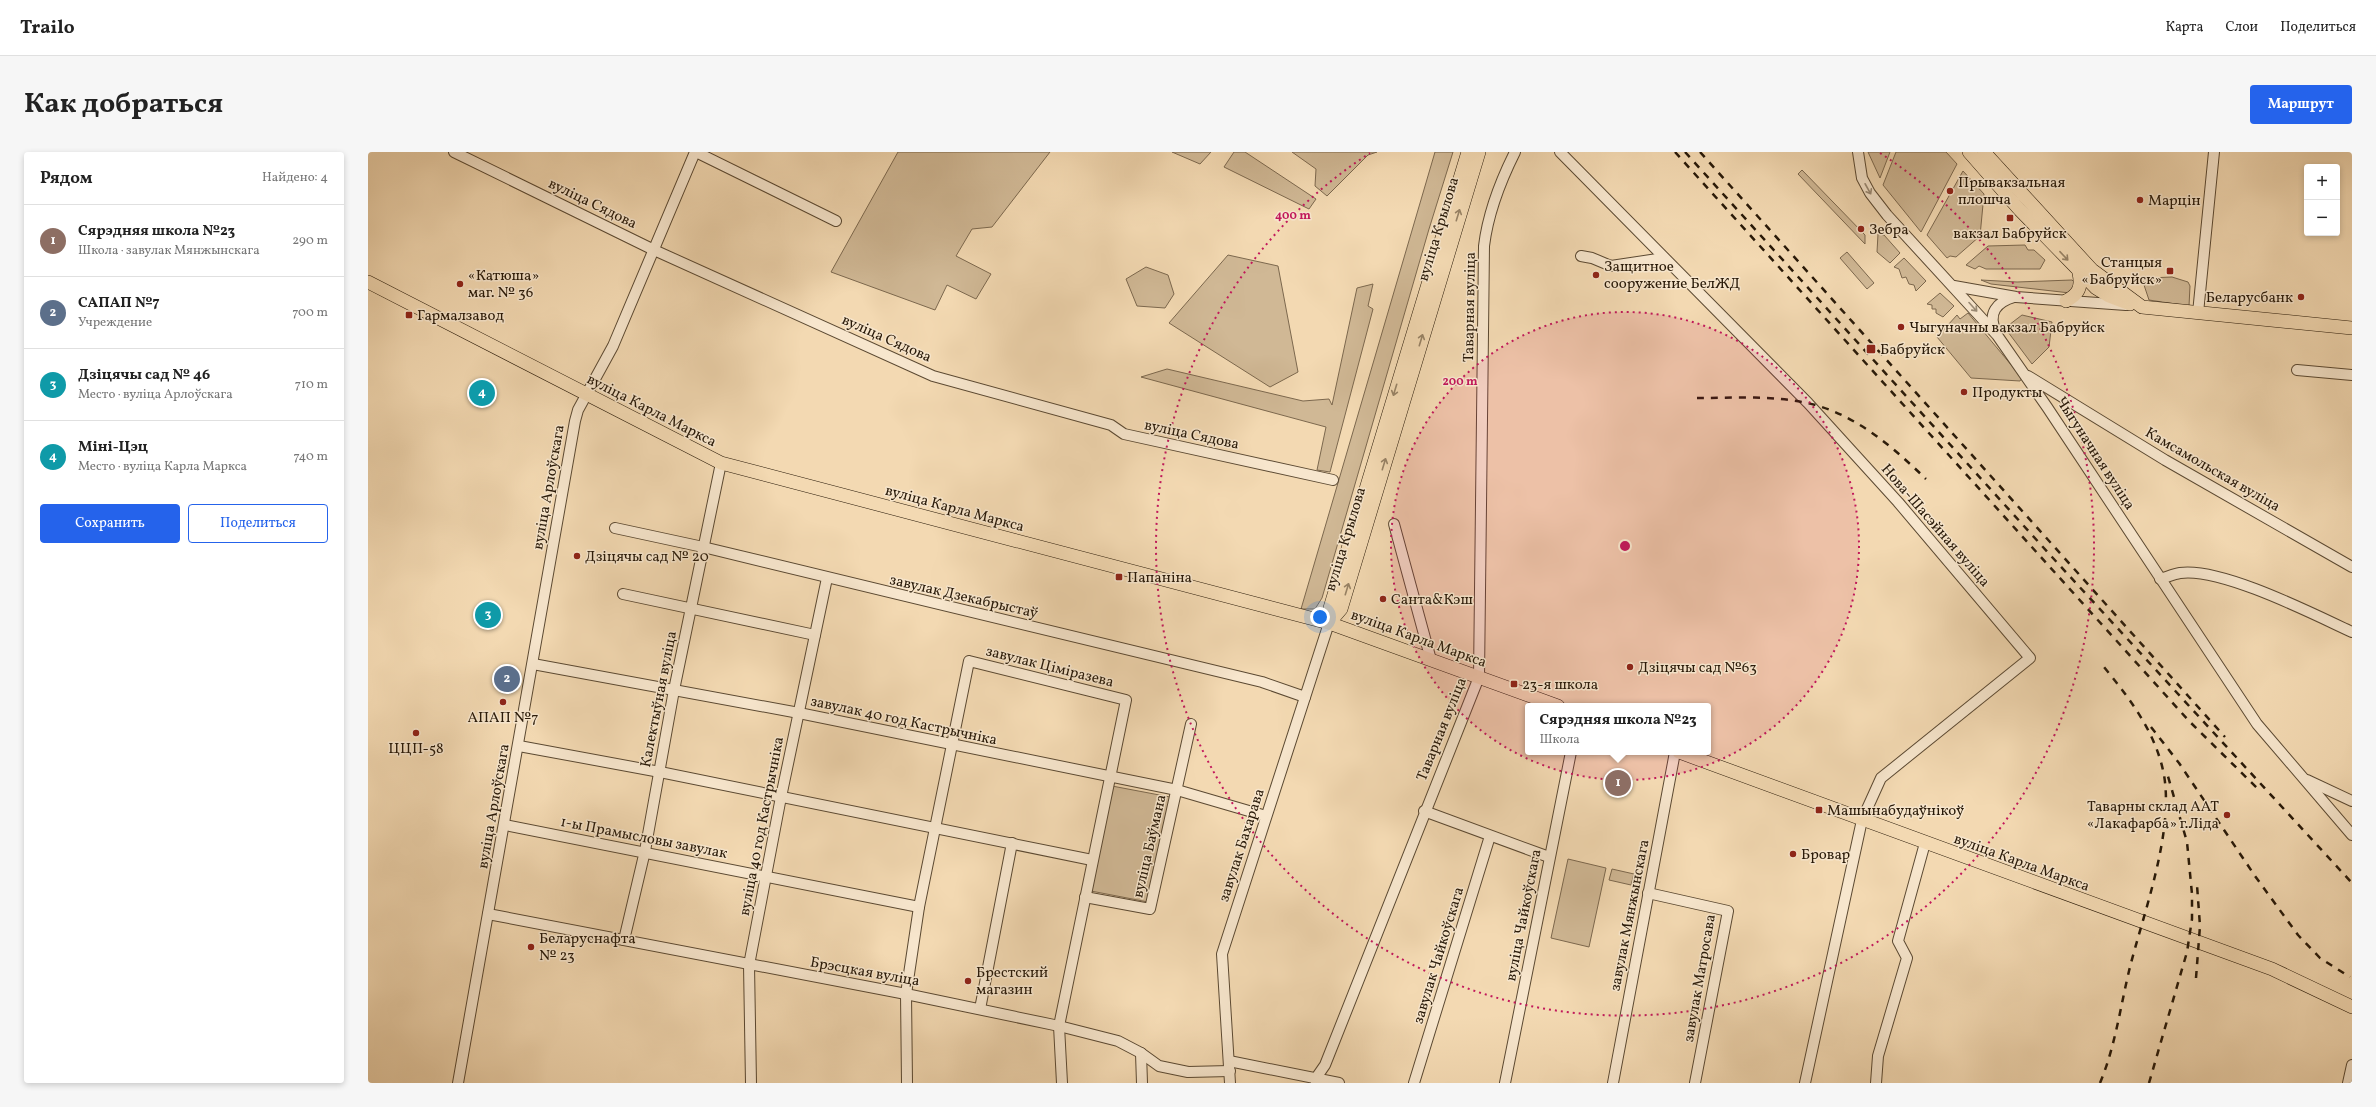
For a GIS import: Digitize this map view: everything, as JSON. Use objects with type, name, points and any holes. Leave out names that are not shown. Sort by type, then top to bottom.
[{"type":"main road","name":"вуліца Крылова","points":[[1330,623],[1330,608],[1468,152]]},
{"type":"main road","name":"вуліца Крылова","points":[[1330,623],[1341,609],[1479,152]]},
{"type":"main road","points":[[1969,152],[2080,272],[2096,288],[2108,296],[2142,307],[2352,328]]},
{"type":"main road","points":[[1984,152],[2092,270],[2125,296],[2142,307]]},
{"type":"main road","points":[[2066,301],[2076,295],[2080,289],[2080,272]]},
{"type":"main road","name":"вуліца Карла Маркса","points":[[368,282],[721,463],[1330,623],[1550,703]]},
{"type":"main road","name":"вуліца Карла Маркса","points":[[1687,755],[2272,969],[2352,1007]]},
{"type":"street","name":"вуліца Сядова","points":[[454,152],[654,250],[933,376],[1111,425],[1124,434],[1332,480]]},
{"type":"street","name":"вуліца Арлоўскага","points":[[458,1083],[519,746],[575,421],[586,395],[613,346],[695,152]]},
{"type":"street","points":[[695,152],[836,221]]},
{"type":"street","name":"Таварная вуліца","points":[[1316,1081],[1325,1065],[1424,812],[1479,677],[1484,246],[1486,227],[1501,179],[1515,152]]},
{"type":"street","points":[[1560,152],[1664,258]]},
{"type":"street","name":"Чыгуначная вуліца","points":[[1858,152],[1862,178],[1870,193],[1887,215],[1954,286],[1997,335],[2025,374],[2257,724],[2352,835]]},
{"type":"street","points":[[2198,313],[2214,152]]},
{"type":"street","points":[[1581,256],[1592,258],[1611,266],[1664,258]]},
{"type":"street","name":"Нова-Шасэйная вуліца","points":[[1664,258],[1816,413],[1898,502],[2030,658],[1881,778],[1862,820]]},
{"type":"street","points":[[1954,286],[2016,297],[2142,307]]},
{"type":"street","points":[[1997,335],[1992,320],[1994,309],[2005,300],[2016,297]]},
{"type":"street","points":[[2297,370],[2352,376]]},
{"type":"street","name":"Камсамольская вуліца","points":[[2025,374],[2060,394],[2165,460],[2352,567]]},
{"type":"street","points":[[2047,407],[2051,398],[2060,394]]},
{"type":"street","name":"Калектыўная вуліца","points":[[624,940],[645,851],[674,690],[721,463]]},
{"type":"street","points":[[1394,524],[1431,660]]},
{"type":"street","name":"завулак Дзекабрыстаў","points":[[615,528],[703,547],[1262,682],[1305,697]]},
{"type":"street","points":[[2160,579],[2181,573],[2215,576],[2273,597],[2352,632]]},
{"type":"street","name":"вуліца 40 год Кастрычніка","points":[[751,1083],[749,965],[781,797],[827,578]]},
{"type":"street","points":[[623,594],[815,635]]},
{"type":"street","name":"завулак Бахарава","points":[[1230,1083],[1222,954],[1330,623]]},
{"type":"street","name":"завулак Ціміразева","points":[[907,1083],[906,994],[919,907],[969,661],[1126,700],[1109,777]]},
{"type":"street","name":"завулак 40 год Кастрычніка","points":[[533,664],[799,713],[1177,790],[1266,816]]},
{"type":"street","name":"вуліца Баўмана","points":[[1085,896],[1150,908],[1191,724]]},
{"type":"street","points":[[519,746],[660,772],[1092,860]]},
{"type":"street","name":"вуліца Чайкоўскага","points":[[1505,1083],[1570,755]]},
{"type":"street","name":"завулак Мянжынскага","points":[[1613,1083],[1674,755]]},
{"type":"street","points":[[1062,1083],[1059,1026],[1109,777]]},
{"type":"street","name":"Чыгуначная вуліца","points":[[2304,779],[2352,801]]},
{"type":"street","points":[[1424,812],[1549,857]]},
{"type":"street","points":[[1805,1083],[1862,820]]},
{"type":"street","name":"1-ы Прамысловы завулак","points":[[505,825],[645,851],[765,877],[919,907]]},
{"type":"street","name":"завулак Чайкоўскага","points":[[1414,1083],[1490,836]]},
{"type":"street","points":[[980,1009],[1012,843]]},
{"type":"street","points":[[1876,1083],[1878,1056],[1907,958],[1898,941],[1925,843]]},
{"type":"street","name":"завулак Матросава","points":[[1648,893],[1728,911],[1695,1083]]},
{"type":"street","name":"Брэсцкая вуліца","points":[[488,914],[906,994],[1059,1026],[1118,1041],[1141,1053],[1158,1066],[1188,1072],[1229,1066],[1316,1081],[1339,1083]]},
{"type":"street","points":[[1141,1053],[1142,1083]]},
{"type":"street","points":[[2348,1083],[2352,1066]]},
{"type":"shaded area","points":[[898,152],[1050,152],[992,227],[972,229],[956,256],[991,274],[976,299],[947,285],[935,310],[831,272]]},
{"type":"shaded area","points":[[1172,152],[1211,152],[1200,164]]},
{"type":"shaded area","points":[[1234,152],[1245,152],[1316,199],[1309,209],[1224,167]]},
{"type":"shaded area","points":[[1292,152],[1377,152],[1368,155],[1327,196],[1315,186],[1316,169]]},
{"type":"shaded area","points":[[1435,152],[1453,152],[1429,229],[1322,598],[1315,609],[1301,609]]},
{"type":"shaded area","points":[[1868,152],[1890,152],[1880,178]]},
{"type":"shaded area","points":[[1896,152],[1946,152],[1957,164],[1921,232],[1883,185]]},
{"type":"shaded area","points":[[1802,170],[1865,235],[1865,244],[1798,174]]},
{"type":"shaded area","points":[[1963,171],[1984,194],[1980,236],[1956,257],[1950,256],[1947,258],[1927,235]]},
{"type":"shaded area","points":[[1878,234],[1884,235],[1900,253],[1890,263],[1877,252]]},
{"type":"shaded area","points":[[2025,245],[2028,250],[2034,250],[2045,260],[2040,269],[1986,269],[1979,266],[1975,269],[1966,265],[1988,246]]},
{"type":"shaded area","points":[[1847,252],[1874,283],[1867,289],[1840,258]]},
{"type":"shaded area","points":[[1228,255],[1278,266],[1298,372],[1270,387],[1169,323]]},
{"type":"shaded area","points":[[1904,258],[1926,281],[1916,291],[1914,285],[1909,284],[1906,277],[1902,278],[1899,269],[1894,267]]},
{"type":"shaded area","points":[[1146,267],[1168,275],[1174,294],[1165,308],[1137,306],[1126,279]]},
{"type":"shaded area","points":[[2172,277],[2188,282],[2190,286],[2189,306],[2149,300],[2143,282],[2148,278]]},
{"type":"shaded area","points":[[1981,280],[2017,282],[2072,280],[2075,283],[2070,293],[1991,284]]},
{"type":"shaded area","points":[[1373,284],[1368,306],[1373,309],[1330,472],[1317,470],[1326,427],[1141,377],[1167,369],[1303,401],[1329,399],[1332,405],[1357,288]]},
{"type":"shaded area","points":[[1940,293],[1954,306],[1943,317],[1936,313],[1936,309],[1932,309],[1932,305],[1927,304]]},
{"type":"shaded area","points":[[1968,313],[2022,378],[2020,381],[1971,378],[1937,337],[1957,315],[1960,319]]},
{"type":"shaded area","points":[[2022,315],[2052,322],[2049,347],[2032,364],[2005,328]]},
{"type":"shaded area","points":[[1112,786],[1170,797],[1148,902],[1091,891]]},
{"type":"shaded area","points":[[1568,859],[1606,868],[1589,947],[1551,938]]},
{"type":"shaded area","points":[[1612,869],[1634,874],[1631,885],[1609,880]]},
{"type":"railway","points":[[1675,152],[2189,721],[2259,790]]},
{"type":"railway","points":[[1685,152],[2052,557],[2352,883]]},
{"type":"railway","points":[[1700,152],[2225,737]]},
{"type":"railway","points":[[1697,398],[1793,400],[1824,408],[1857,423],[1872,433],[1900,455],[1926,479]]},
{"type":"railway","points":[[2100,1083],[2110,1056],[2129,971],[2156,874],[2165,822],[2166,798],[2164,775],[2149,731],[2124,692],[2104,667]]},
{"type":"railway","points":[[2151,727],[2179,763],[2255,876],[2298,935],[2320,958],[2350,977]]},
{"type":"railway","points":[[2149,1083],[2187,952],[2192,919],[2192,894],[2187,842],[2167,773]]},
{"type":"railway","points":[[2196,978],[2200,926],[2197,885]]},
{"type":"place","name":"Прывакзальная плошча","points":[[1950,191]]},
{"type":"place","name":"Марцін","points":[[2140,200]]},
{"type":"place","name":"вакзал Бабруйск","points":[[2010,218]]},
{"type":"place","name":"Зебра","points":[[1861,229]]},
{"type":"place","name":"Станцыя «Бабруйск»","points":[[2170,271]]},
{"type":"place","name":"Защитное сооружение БелЖД","points":[[1596,275]]},
{"type":"place","name":"«Катюша» маг. № 36","points":[[460,284]]},
{"type":"place","name":"Беларусбанк","points":[[2301,297]]},
{"type":"place","name":"Гармалзавод","points":[[409,315]]},
{"type":"place","name":"Чыгуначны вакзал Бабруйск","points":[[1901,327]]},
{"type":"place","name":"Бабруйск","points":[[1871,349]]},
{"type":"place","name":"Продукты","points":[[1964,392]]},
{"type":"place","name":"Міні-Цэц","points":[[482,393]]},
{"type":"place","name":"Дзіцячы сад № 20","points":[[577,556]]},
{"type":"place","name":"Папаніна","points":[[1119,577]]},
{"type":"place","name":"Санта&Кэш","points":[[1383,599]]},
{"type":"place","name":"Дзіцячы сад № 46","points":[[488,615]]},
{"type":"place","name":"Дзіцячы сад №63","points":[[1630,667]]},
{"type":"place","name":"САПАП №7","points":[[507,679]]},
{"type":"place","name":"23-я школа","points":[[1514,684]]},
{"type":"place","name":"АПАП №7","points":[[503,702]]},
{"type":"place","name":"ЦЦП-58","points":[[416,733]]},
{"type":"place","name":"Сярэдняя школа №23","points":[[1618,783]]},
{"type":"place","name":"Машынабудаўнікоў","points":[[1819,810]]},
{"type":"place","name":"Таварны склад ААТ «Лакафарба» г.Ліда","points":[[2227,815]]},
{"type":"place","name":"Бровар","points":[[1793,854]]},
{"type":"place","name":"Беларуснафта № 23","points":[[531,947]]},
{"type":"place","name":"Брестский магазин","points":[[968,981]]}]
